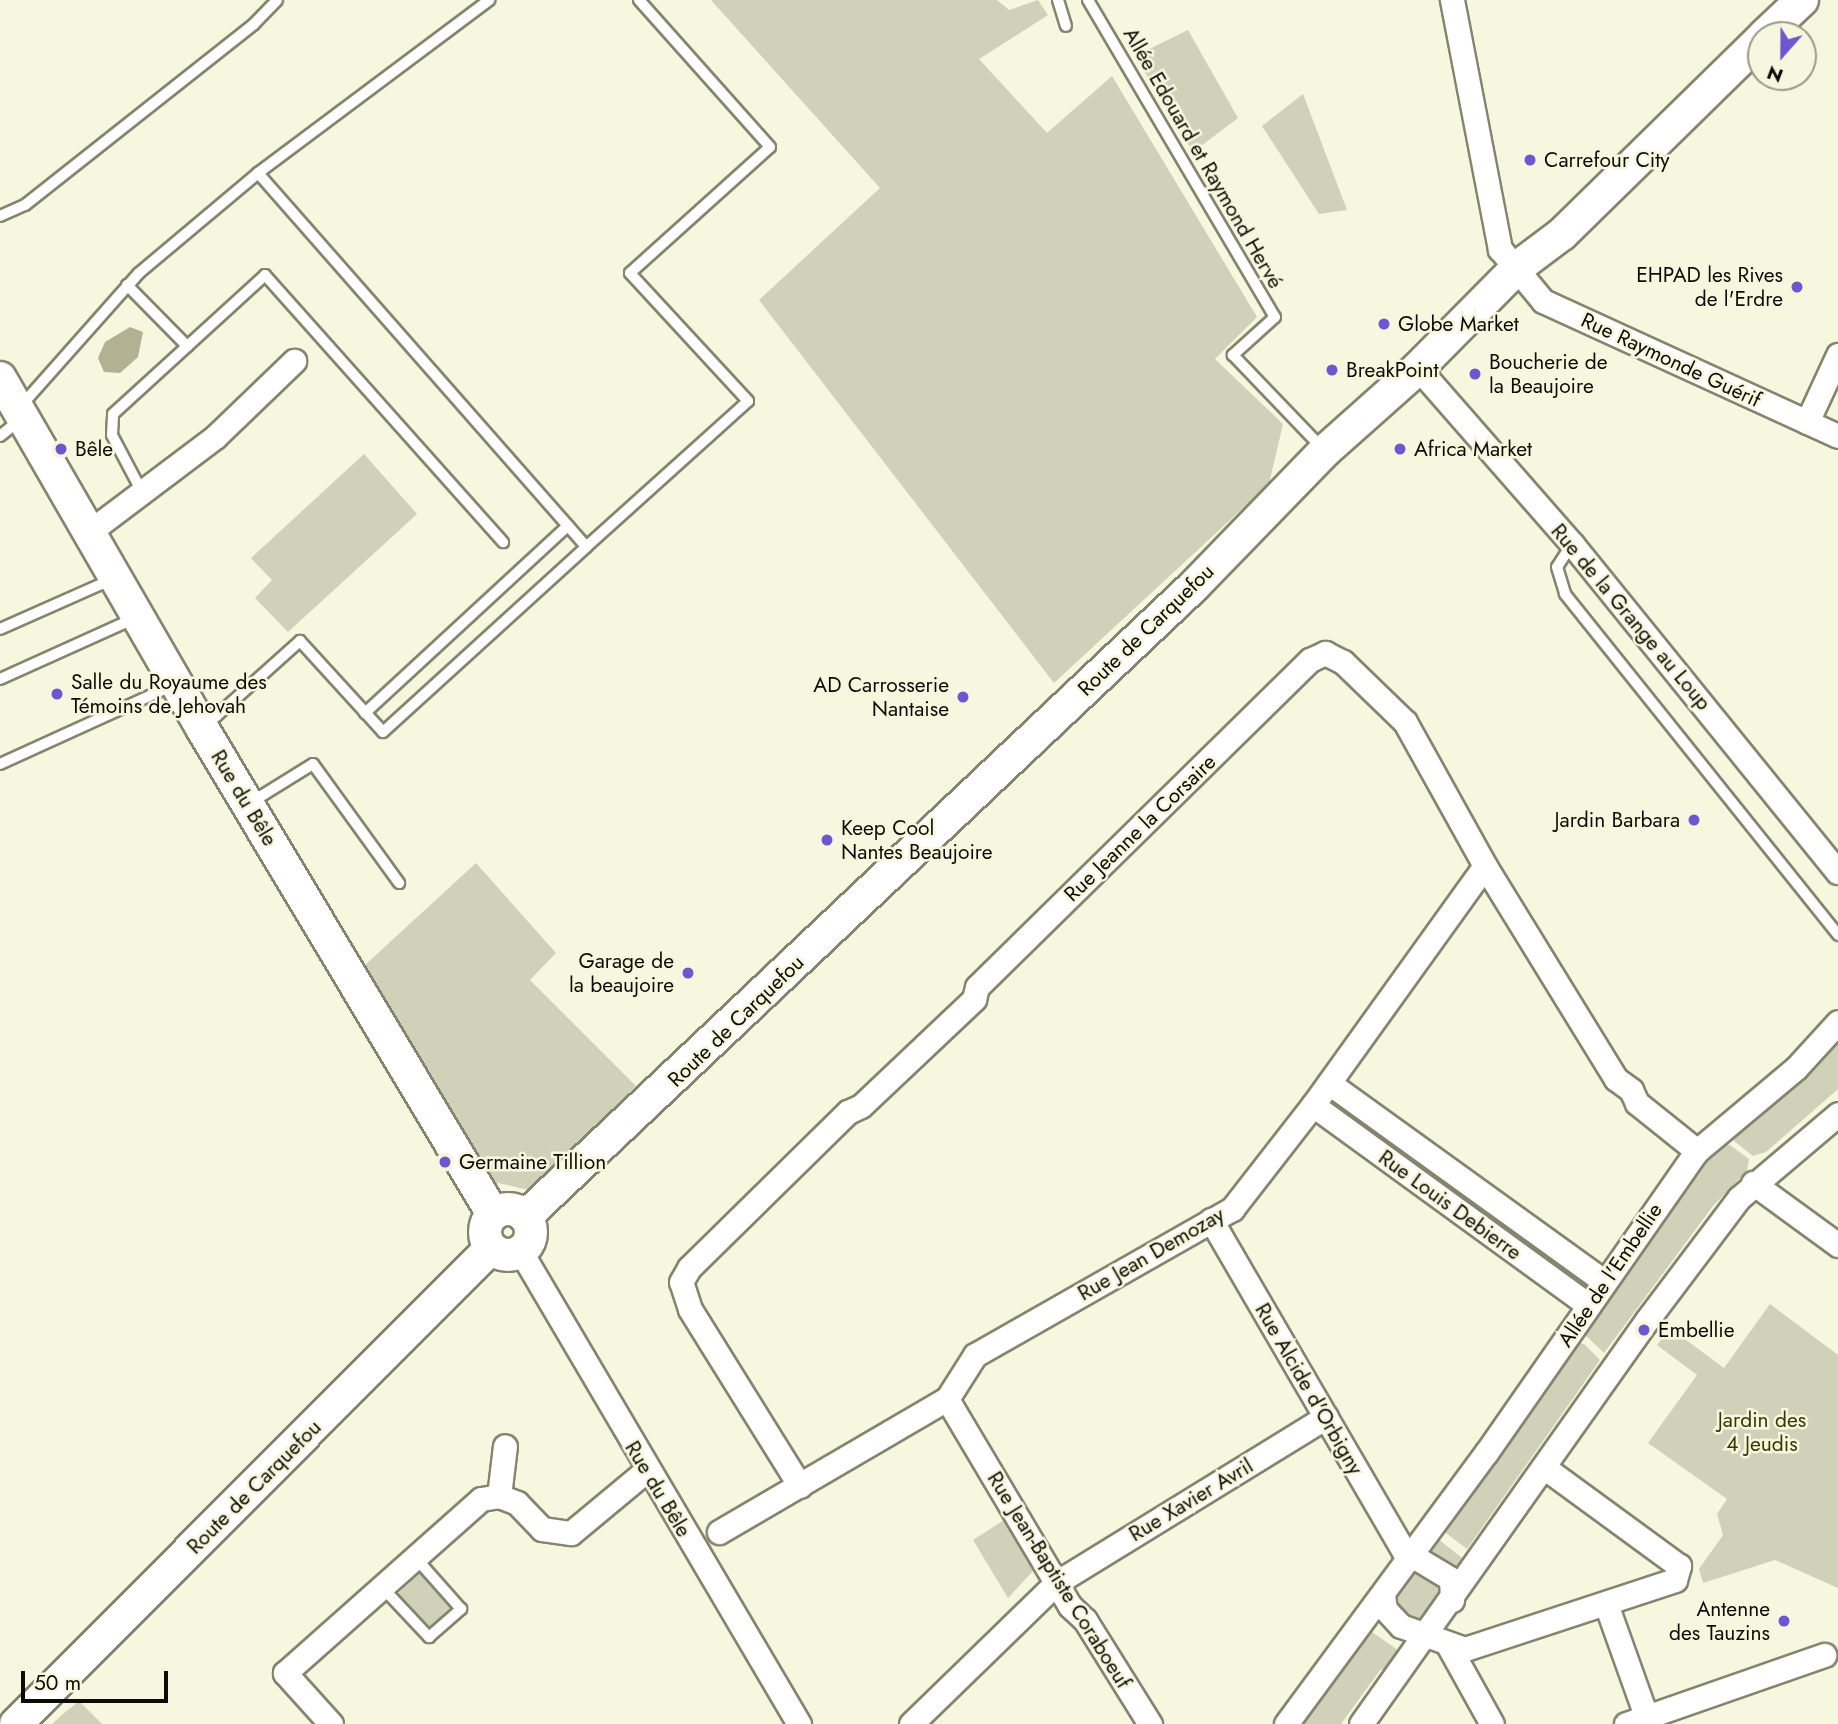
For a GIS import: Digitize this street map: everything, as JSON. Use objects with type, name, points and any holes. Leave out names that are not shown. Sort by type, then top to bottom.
[{"type":"main road","points":[[1780,21],[1802,0]]},
{"type":"main road","name":"Route de Carquefou","points":[[525,1217],[1194,586],[1325,451],[1418,368],[1518,267],[1562,234],[1747,53]]},
{"type":"main road","name":"Rue du Bêle","points":[[0,378],[14,421],[89,532],[202,729],[493,1214]]},
{"type":"main road","points":[[512,1209],[525,1217],[531,1231],[506,1250],[485,1228],[493,1214],[512,1209]]},
{"type":"main road","name":"Route de Carquefou","points":[[16,1724],[506,1250]]},
{"type":"street","name":"Rue Raymonde Guérif","points":[[1452,0],[1500,249],[1518,267],[1543,301],[1838,436]]},
{"type":"street","points":[[1807,422],[1838,355]]},
{"type":"street","points":[[89,532],[215,437],[294,362]]},
{"type":"street","name":"Rue de la Grange au Loup","points":[[1418,368],[1572,544],[1838,872]]},
{"type":"street","name":"Rue Jeanne la Corsaire","points":[[800,1486],[690,1309],[681,1282],[689,1268],[848,1112],[861,1106],[974,999],[977,987],[1310,660],[1325,653],[1343,662],[1405,722],[1485,866],[1616,1079],[1630,1090],[1637,1103],[1697,1151]]},
{"type":"street","name":"Rue Jean Demozay","points":[[719,1532],[947,1399],[975,1355],[1232,1209],[1248,1192],[1313,1105],[1485,866]]},
{"type":"street","name":"Allée de l'Embellie","points":[[1286,1724],[1383,1595],[1410,1553],[1697,1151],[1796,1068],[1838,1022]]},
{"type":"street","name":"Rue Louis Debierre","points":[[1329,1083],[1604,1281]]},
{"type":"street","name":"Rue Louis Debierre","points":[[1313,1105],[1588,1304]]},
{"type":"street","points":[[1362,1724],[1647,1320],[1753,1184],[1838,1114]]},
{"type":"street","points":[[1753,1184],[1838,1245]]},
{"type":"street","name":"Rue Alcide d'Orbigny","points":[[1211,1220],[1403,1549],[1410,1553]]},
{"type":"street","name":"Rue du Bêle","points":[[506,1250],[647,1470],[799,1724]]},
{"type":"street","name":"Rue Jean-Baptiste Coraboeuf","points":[[947,1399],[1056,1583],[1085,1620],[1150,1724]]},
{"type":"street","name":"Rue Xavier Avril","points":[[911,1724],[1056,1583],[1326,1417]]},
{"type":"street","points":[[499,1496],[505,1446]]},
{"type":"street","points":[[1383,1595],[1392,1619],[1428,1634],[1448,1646],[1482,1647],[1675,1580],[1679,1566],[1545,1468]]},
{"type":"street","points":[[331,1724],[285,1673],[481,1499],[499,1496],[517,1503],[542,1529],[571,1533],[647,1470]]},
{"type":"street","points":[[1410,1553],[1451,1579],[1452,1600]]},
{"type":"street","points":[[1606,1604],[1636,1720],[1824,1655]]},
{"type":"street","points":[[1448,1646],[1492,1724]]},
{"type":"lane","points":[[0,216],[26,205],[254,24],[278,0]]},
{"type":"lane","points":[[14,421],[127,285],[258,173],[489,0]]},
{"type":"lane","points":[[202,729],[300,640],[383,732],[748,401],[630,273],[770,147],[639,0]]},
{"type":"lane","points":[[1058,0],[1066,26]]},
{"type":"lane","name":"Allée Edouard et Raymond Hervé","points":[[1088,0],[1275,317],[1233,355],[1325,451]]},
{"type":"lane","points":[[258,173],[586,547]]},
{"type":"lane","points":[[142,492],[109,422],[113,414],[265,275],[503,541]]},
{"type":"lane","points":[[127,285],[187,346]]},
{"type":"lane","points":[[365,712],[568,526]]},
{"type":"lane","points":[[1572,544],[1557,567],[1565,594],[1838,935]]},
{"type":"lane","points":[[0,629],[116,578]]},
{"type":"lane","points":[[0,679],[138,617]]},
{"type":"lane","points":[[0,764],[176,683]]},
{"type":"lane","points":[[247,804],[313,764],[399,883]]},
{"type":"lane","points":[[382,1587],[429,1637],[461,1609],[415,1557]]},
{"type":"green space","points":[[711,0],[997,0],[1009,10],[1038,0],[1048,15],[979,59],[1047,133],[1112,76],[1257,317],[1215,359],[1283,424],[1269,484],[1054,683],[759,300],[880,188]]},
{"type":"green space","points":[[1188,30],[1238,118],[1193,152],[1135,56]]},
{"type":"green space","points":[[1303,94],[1347,210],[1319,214],[1262,126]]},
{"type":"green space","points":[[364,454],[417,514],[288,632],[255,598],[272,580],[251,558]]},
{"type":"green space","points":[[476,863],[556,953],[530,980],[636,1086],[528,1190],[494,1182],[365,965]]},
{"type":"green space","points":[[1838,1034],[1838,1089],[1766,1152],[1753,1156],[1734,1141],[1729,1132]]},
{"type":"green space","points":[[1718,1143],[1730,1145],[1749,1159],[1747,1171],[1713,1206],[1604,1353],[1580,1330]]},
{"type":"green space","name":"Jardin des 4 Jeudis","points":[[1770,1304],[1838,1355],[1838,1588],[1775,1560],[1703,1583],[1699,1569],[1723,1535],[1717,1514],[1727,1499],[1648,1443],[1697,1375],[1657,1345],[1670,1328],[1724,1368]]},
{"type":"green space","points":[[1571,1342],[1584,1344],[1600,1360],[1467,1549],[1438,1527]]},
{"type":"green space","points":[[1004,1520],[1033,1571],[1008,1598],[973,1540]]},
{"type":"green space","points":[[1432,1534],[1467,1562],[1459,1573],[1426,1552]]},
{"type":"green space","points":[[1413,1566],[1439,1580],[1441,1590],[1420,1623],[1398,1615],[1391,1592]]},
{"type":"green space","points":[[421,1572],[454,1608],[430,1631],[396,1595]]},
{"type":"green space","points":[[1365,1627],[1402,1653],[1387,1672],[1381,1669],[1341,1724],[1294,1724]]},
{"type":"green space","points":[[79,1701],[102,1724],[52,1724],[63,1714]]},
{"type":"shaded area","points":[[130,327],[143,332],[138,357],[120,373],[104,372],[98,358],[105,342]]},
{"type":"place","name":"Carrefour City","points":[[1530,160]]},
{"type":"place","name":"EHPAD les Rives de l'Erdre","points":[[1797,287]]},
{"type":"place","name":"Globe Market","points":[[1384,324]]},
{"type":"place","name":"BreakPoint","points":[[1332,370]]},
{"type":"place","name":"Boucherie de la Beaujoire","points":[[1475,374]]},
{"type":"place","name":"Bêle","points":[[61,449]]},
{"type":"place","name":"Africa Market","points":[[1400,449]]},
{"type":"place","name":"Salle du Royaume des Témoins de Jehovah","points":[[57,694]]},
{"type":"place","name":"AD Carrosserie Nantaise","points":[[963,697]]},
{"type":"place","name":"Jardin Barbara","points":[[1694,820]]},
{"type":"place","name":"Keep Cool Nantes Beaujoire","points":[[827,840]]},
{"type":"place","name":"Garage de la beaujoire","points":[[688,973]]},
{"type":"place","name":"Germaine Tillion","points":[[445,1162]]},
{"type":"place","name":"Embellie","points":[[1644,1330]]},
{"type":"place","name":"Antenne des Tauzins","points":[[1784,1621]]}]
